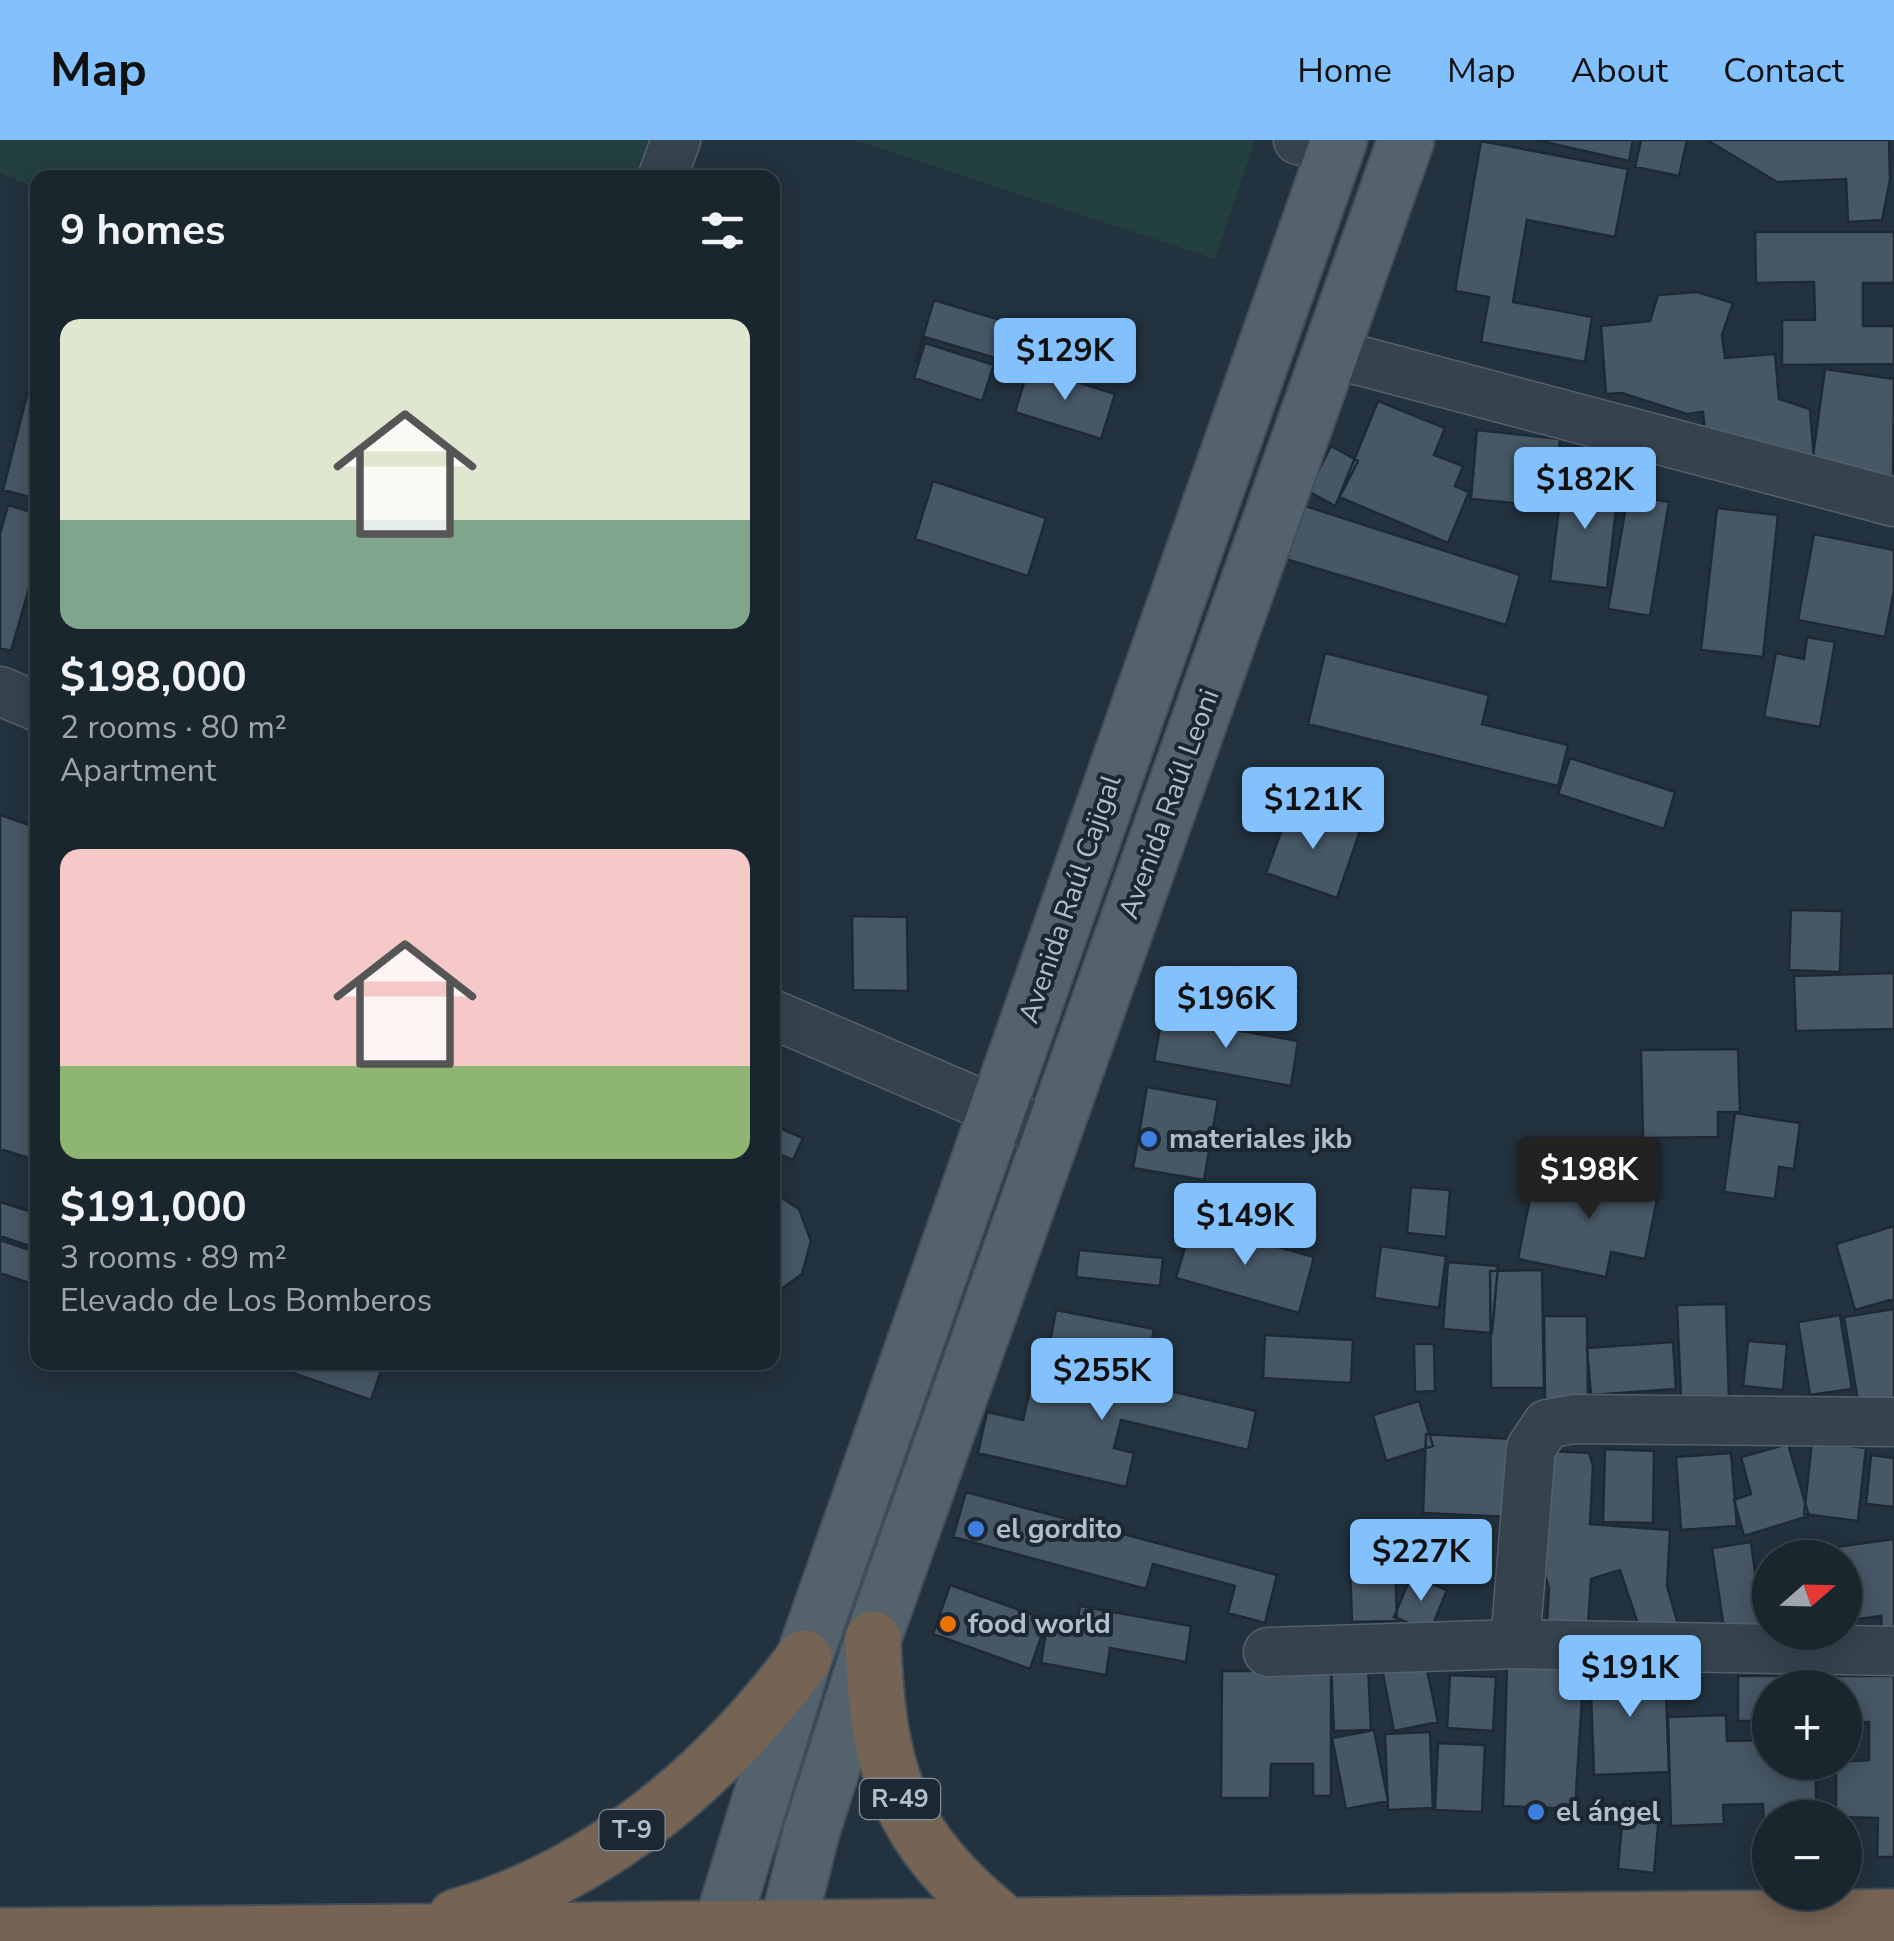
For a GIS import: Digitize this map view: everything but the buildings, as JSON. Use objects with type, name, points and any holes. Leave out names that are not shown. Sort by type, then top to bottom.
[{"type":"highway","name":"R-49","points":[[872,1639],[881,1742],[903,1808],[940,1865],[964,1891],[1004,1923]]},
{"type":"highway","name":"T-9","points":[[409,1930],[510,1897],[611,1845],[702,1776],[755,1720],[804,1658]]},
{"type":"highway","name":"T-9","points":[[0,1936],[409,1930],[786,1933],[1004,1923],[1894,1917]]},
{"type":"main road","name":"Avenida Raúl Leoni","points":[[872,1639],[1406,140]]},
{"type":"main road","name":"Avenida Raúl Cajigal","points":[[719,1933],[804,1658],[998,1108],[1324,143]]},
{"type":"main road","name":"R-49","points":[[786,1933],[811,1833],[872,1639]]},
{"type":"street","points":[[665,170],[676,140]]},
{"type":"street","points":[[1331,353],[1894,502]]},
{"type":"street","points":[[0,692],[30,704]]},
{"type":"street","points":[[780,1017],[1051,1134]]},
{"type":"street","points":[[1515,1644],[1530,1448],[1547,1424],[1574,1419],[1894,1422]]},
{"type":"street","points":[[1268,1652],[1515,1644],[1894,1651]]},
{"type":"green space","points":[[0,140],[703,140],[692,170],[30,170],[30,186],[0,173]]},
{"type":"green space","points":[[855,140],[1255,140],[1215,259]]},
{"type":"place","name":"materiales jkb","points":[[1149,1139]]},
{"type":"place","name":"el gordito","points":[[976,1529]]},
{"type":"place","name":"food world","points":[[948,1624]]},
{"type":"place","name":"el ángel","points":[[1536,1812]]}]
